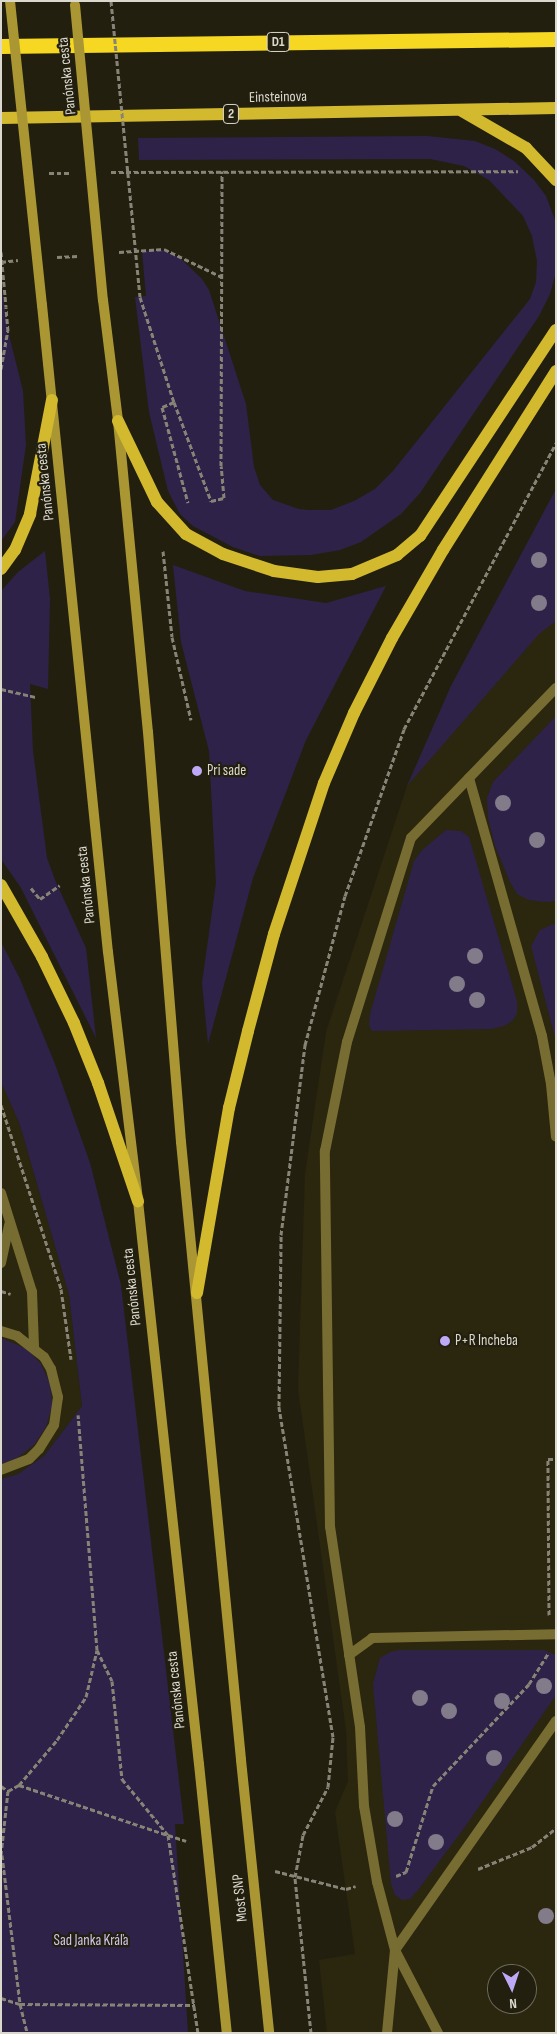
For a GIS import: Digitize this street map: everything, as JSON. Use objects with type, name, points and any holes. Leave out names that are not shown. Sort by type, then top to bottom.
[{"type":"highway","name":"D1","points":[[1,46],[556,39]]},
{"type":"main road","name":"Panónska cesta","points":[[10,1],[108,952],[138,1201],[200,1764]]},
{"type":"main road","name":"Panónska cesta","points":[[74,1],[148,732],[181,1142],[241,1760]]},
{"type":"main road","name":"Einsteinova","points":[[1,118],[556,108]]},
{"type":"main road","points":[[460,110],[526,148],[553,176]]},
{"type":"main road","points":[[118,421],[157,502],[186,534],[223,554],[274,571],[318,577],[352,574],[382,563],[397,555],[420,536],[556,330]]},
{"type":"main road","points":[[197,1293],[229,1108],[248,1031],[277,925],[324,783],[354,713],[392,638],[443,550],[556,371]]},
{"type":"main road","points":[[1,568],[15,550],[30,514],[52,400]]},
{"type":"main road","points":[[1,885],[42,957],[74,1023],[98,1083],[138,1201]]},
{"type":"main road","name":"Most SNP","points":[[241,1760],[269,2033]]},
{"type":"main road","name":"Most SNP","points":[[200,1764],[227,2033]]},
{"type":"lane","points":[[438,2033],[395,1950],[377,1882],[364,1806],[360,1726],[330,1527],[325,1151],[347,1042],[411,838],[556,688]]},
{"type":"lane","points":[[468,778],[542,1036],[551,1084],[556,1137]]},
{"type":"lane","points":[[1,1193],[9,1224],[32,1292],[34,1347]]},
{"type":"lane","points":[[1,1263],[9,1224]]},
{"type":"lane","points":[[1,1331],[17,1336],[34,1347],[51,1369],[58,1397],[58,1411],[51,1431],[39,1449],[28,1459],[1,1470]]},
{"type":"lane","points":[[349,1655],[372,1638],[552,1634]]},
{"type":"lane","points":[[387,2033],[395,1950],[556,1721]]},
{"type":"path","points":[[111,1],[140,297],[174,402],[211,501],[224,498],[221,466],[222,171]]},
{"type":"path","points":[[107,172],[222,171],[553,176]]},
{"type":"path","points":[[40,173],[78,173]]},
{"type":"path","points":[[1,252],[8,331],[1,370]]},
{"type":"path","points":[[174,402],[162,407],[191,513]]},
{"type":"path","points":[[311,2033],[295,1877],[303,1835],[328,1787],[333,1737],[279,1406],[281,1235],[305,1045],[345,896],[404,729],[556,442]]},
{"type":"path","points":[[163,551],[172,637],[192,720]]},
{"type":"path","points":[[1,689],[36,697]]},
{"type":"path","points":[[31,888],[40,899],[60,884]]},
{"type":"path","points":[[8,1791],[19,1785],[57,1740],[86,1697],[97,1650],[81,1436]]},
{"type":"path","points":[[275,1871],[346,1889],[377,1882],[406,1872],[433,1786],[529,1684],[549,1652],[552,1634],[548,1459],[556,1459]]},
{"type":"path","points":[[97,1650],[112,1681],[122,1779],[168,1835],[198,2033]]},
{"type":"path","points":[[19,1785],[186,1842]]},
{"type":"path","points":[[1,1786],[8,1791]]},
{"type":"path","points":[[8,1791],[1,1855],[20,2004],[26,2033]]},
{"type":"path","points":[[443,1884],[532,1847],[556,1828]]},
{"type":"path","points":[[1,1998],[20,2004],[195,2005]]},
{"type":"shaded area","points":[[556,489],[556,2033],[327,2033],[319,1960],[355,1954],[335,1812],[348,1781],[346,1730],[298,1389],[305,1174],[326,1032],[407,786],[451,686]]},
{"type":"shaded area","points":[[1,1082],[20,1125],[69,1295],[82,1406],[44,1456],[18,1474],[1,1479]]},
{"type":"green space","points":[[427,136],[475,141],[495,149],[514,161],[534,180],[546,196],[556,223],[556,272],[550,294],[539,316],[420,493],[401,514],[361,542],[340,550],[311,555],[260,556],[233,547],[193,526],[180,514],[168,491],[149,412],[135,297],[146,296],[142,251],[164,250],[180,258],[202,279],[209,290],[246,404],[254,467],[260,485],[273,500],[299,509],[308,510],[331,510],[354,501],[375,489],[393,471],[530,299],[536,282],[537,261],[532,236],[523,216],[489,180],[464,166],[430,159],[139,160],[138,138]]},
{"type":"green space","points":[[1,281],[8,331],[23,391],[26,445],[15,522],[1,541]]},
{"type":"green space","points":[[556,489],[556,621],[539,634],[407,786],[451,686]]},
{"type":"green space","points":[[45,551],[50,599],[48,689],[30,684],[33,751],[47,858],[86,948],[96,1038],[21,888],[1,859],[1,591],[18,572]]},
{"type":"green space","points":[[173,565],[245,591],[326,603],[386,586],[306,740],[253,878],[208,1044],[202,983],[216,883],[209,751],[181,642]]},
{"type":"green space","points":[[556,716],[556,901],[545,902],[529,900],[517,894],[510,882],[495,846],[488,818],[487,798],[493,782]]},
{"type":"green space","points":[[446,830],[461,831],[469,837],[517,1001],[517,1014],[512,1021],[504,1026],[491,1029],[372,1031],[369,1025],[370,1014],[414,861],[422,850]]},
{"type":"green space","points":[[556,923],[556,1041],[531,946],[540,930]]},
{"type":"green space","name":"Sad Janka Kráľa","points":[[1,942],[20,979],[55,1064],[90,1163],[121,1285],[184,1824],[175,1824],[188,2033],[1,2033],[1,1479],[18,1474],[44,1456],[82,1406],[69,1295],[20,1125],[1,1082]]},
{"type":"green space","points":[[1,1338],[27,1349],[41,1364],[50,1384],[52,1406],[46,1427],[34,1445],[17,1458],[1,1464]]},
{"type":"green space","points":[[400,1650],[544,1650],[556,1655],[556,1695],[467,1824],[418,1890],[410,1899],[402,1900],[395,1895],[391,1884],[373,1684],[380,1658],[390,1652]]},
{"type":"place","name":"Pri sade","points":[[197,771]]},
{"type":"place","name":"P+R Incheba","points":[[445,1341]]}]
